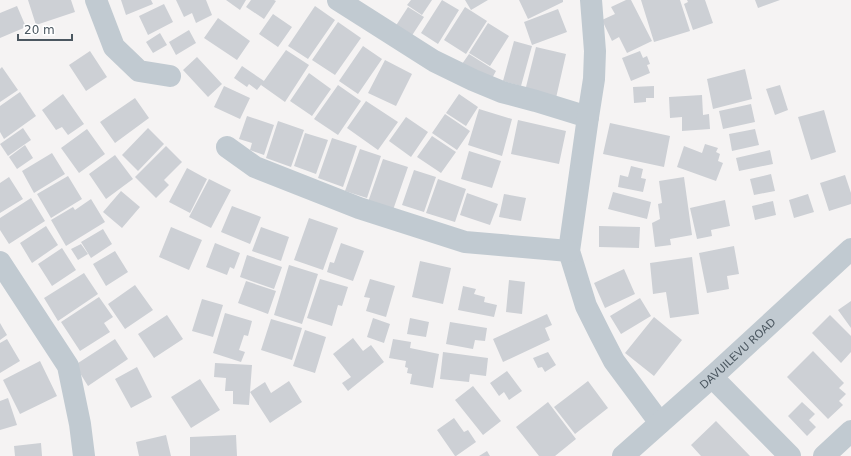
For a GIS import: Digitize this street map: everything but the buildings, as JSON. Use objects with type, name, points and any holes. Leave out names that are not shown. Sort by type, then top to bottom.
[{"type":"street","points":[[96,0],[114,47],[139,71],[170,76]]},
{"type":"street","points":[[338,0],[434,61],[473,80],[502,92],[588,117]]},
{"type":"street","points":[[591,0],[595,52],[594,79],[569,251],[586,306],[614,361],[660,423]]},
{"type":"street","points":[[226,147],[255,167],[359,208],[465,242],[569,251]]},
{"type":"street","name":"DAVUILEVU ROAD","points":[[623,456],[851,249]]},
{"type":"street","points":[[0,262],[68,366],[80,424],[84,456]]},
{"type":"street","points":[[712,376],[790,456]]},
{"type":"street","points":[[824,456],[851,431]]}]
